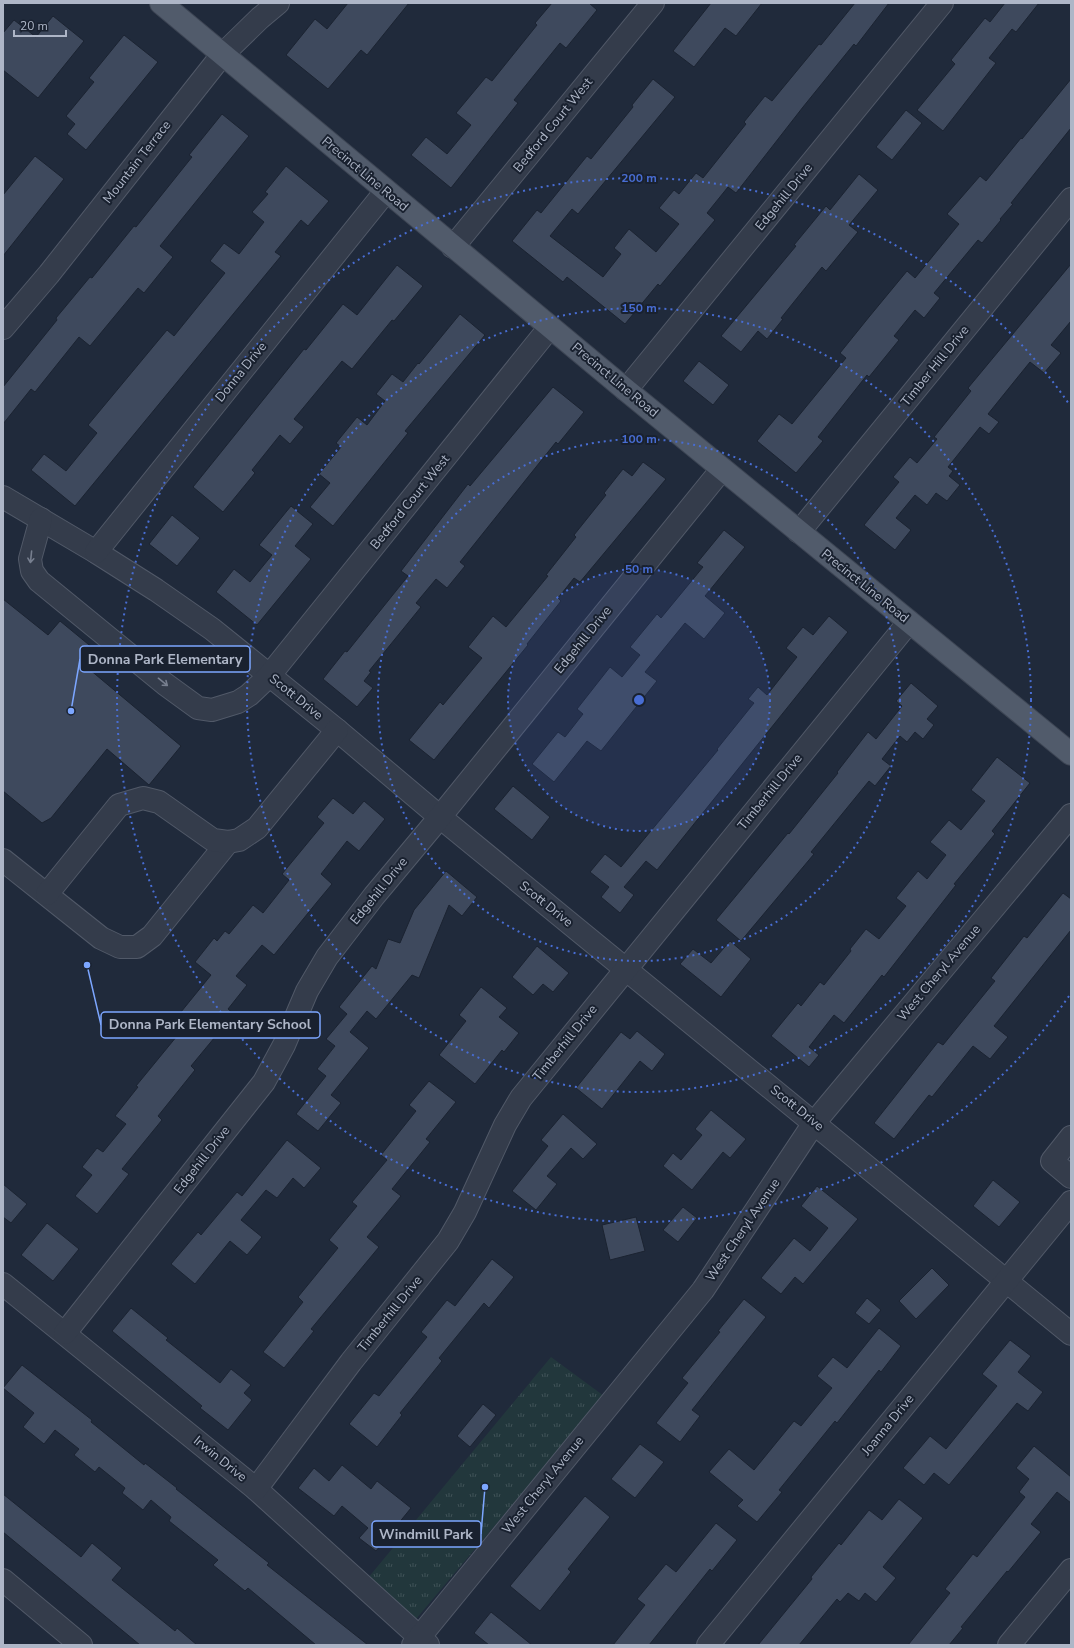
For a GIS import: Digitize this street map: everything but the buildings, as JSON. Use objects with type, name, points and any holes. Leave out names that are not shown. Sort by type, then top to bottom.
[{"type":"main road","name":"Precinct Line Road","points":[[161,3],[626,390],[1071,754]]},
{"type":"street","name":"Mountain Terrace","points":[[3,328],[49,274],[222,55],[260,18],[278,3]]},
{"type":"street","name":"Bedford Court West","points":[[453,247],[653,3]]},
{"type":"street","name":"Edgehill Drive","points":[[626,390],[942,3]]},
{"type":"street","name":"Donna Drive","points":[[96,552],[386,191]]},
{"type":"street","name":"Timber Hill Drive","points":[[799,532],[1071,199]]},
{"type":"street","name":"Bedford Court West","points":[[41,519],[30,559],[32,572],[39,581],[165,684],[198,708],[212,710],[238,702],[249,695],[269,676],[550,327]]},
{"type":"street","name":"Edgehill Drive","points":[[65,1333],[264,1082],[284,1045],[307,991],[327,957],[374,896],[440,817],[722,469]]},
{"type":"street","name":"Scott Drive","points":[[3,497],[96,552],[156,590],[212,629],[337,730],[440,817],[1071,1334]]},
{"type":"street","name":"Timberhill Drive","points":[[256,1489],[351,1362],[448,1241],[465,1212],[505,1125],[520,1098],[909,622]]},
{"type":"street","points":[[47,894],[119,805],[143,798],[158,802],[213,840],[228,842],[239,840],[257,828],[337,730]]},
{"type":"street","name":"West Cheryl Avenue","points":[[420,1643],[703,1290],[814,1123],[1071,815]]},
{"type":"street","points":[[3,860],[101,938],[120,947],[136,947],[152,936],[228,842]]},
{"type":"street","points":[[1071,1138],[1052,1161],[1071,1177]]},
{"type":"street","name":"Joanna Drive","points":[[708,1645],[1070,1204]]},
{"type":"street","name":"Irwin Drive","points":[[3,1284],[256,1489],[420,1643]]},
{"type":"street","points":[[1009,1645],[1071,1570]]},
{"type":"street","points":[[3,1580],[81,1645]]},
{"type":"green space","points":[[551,1357],[604,1396],[416,1619],[368,1578]]},
{"type":"place","name":"Donna Park Elementary","points":[[71,711]]},
{"type":"place","name":"Donna Park Elementary School","points":[[87,965]]},
{"type":"place","name":"Windmill Park","points":[[485,1487]]}]
